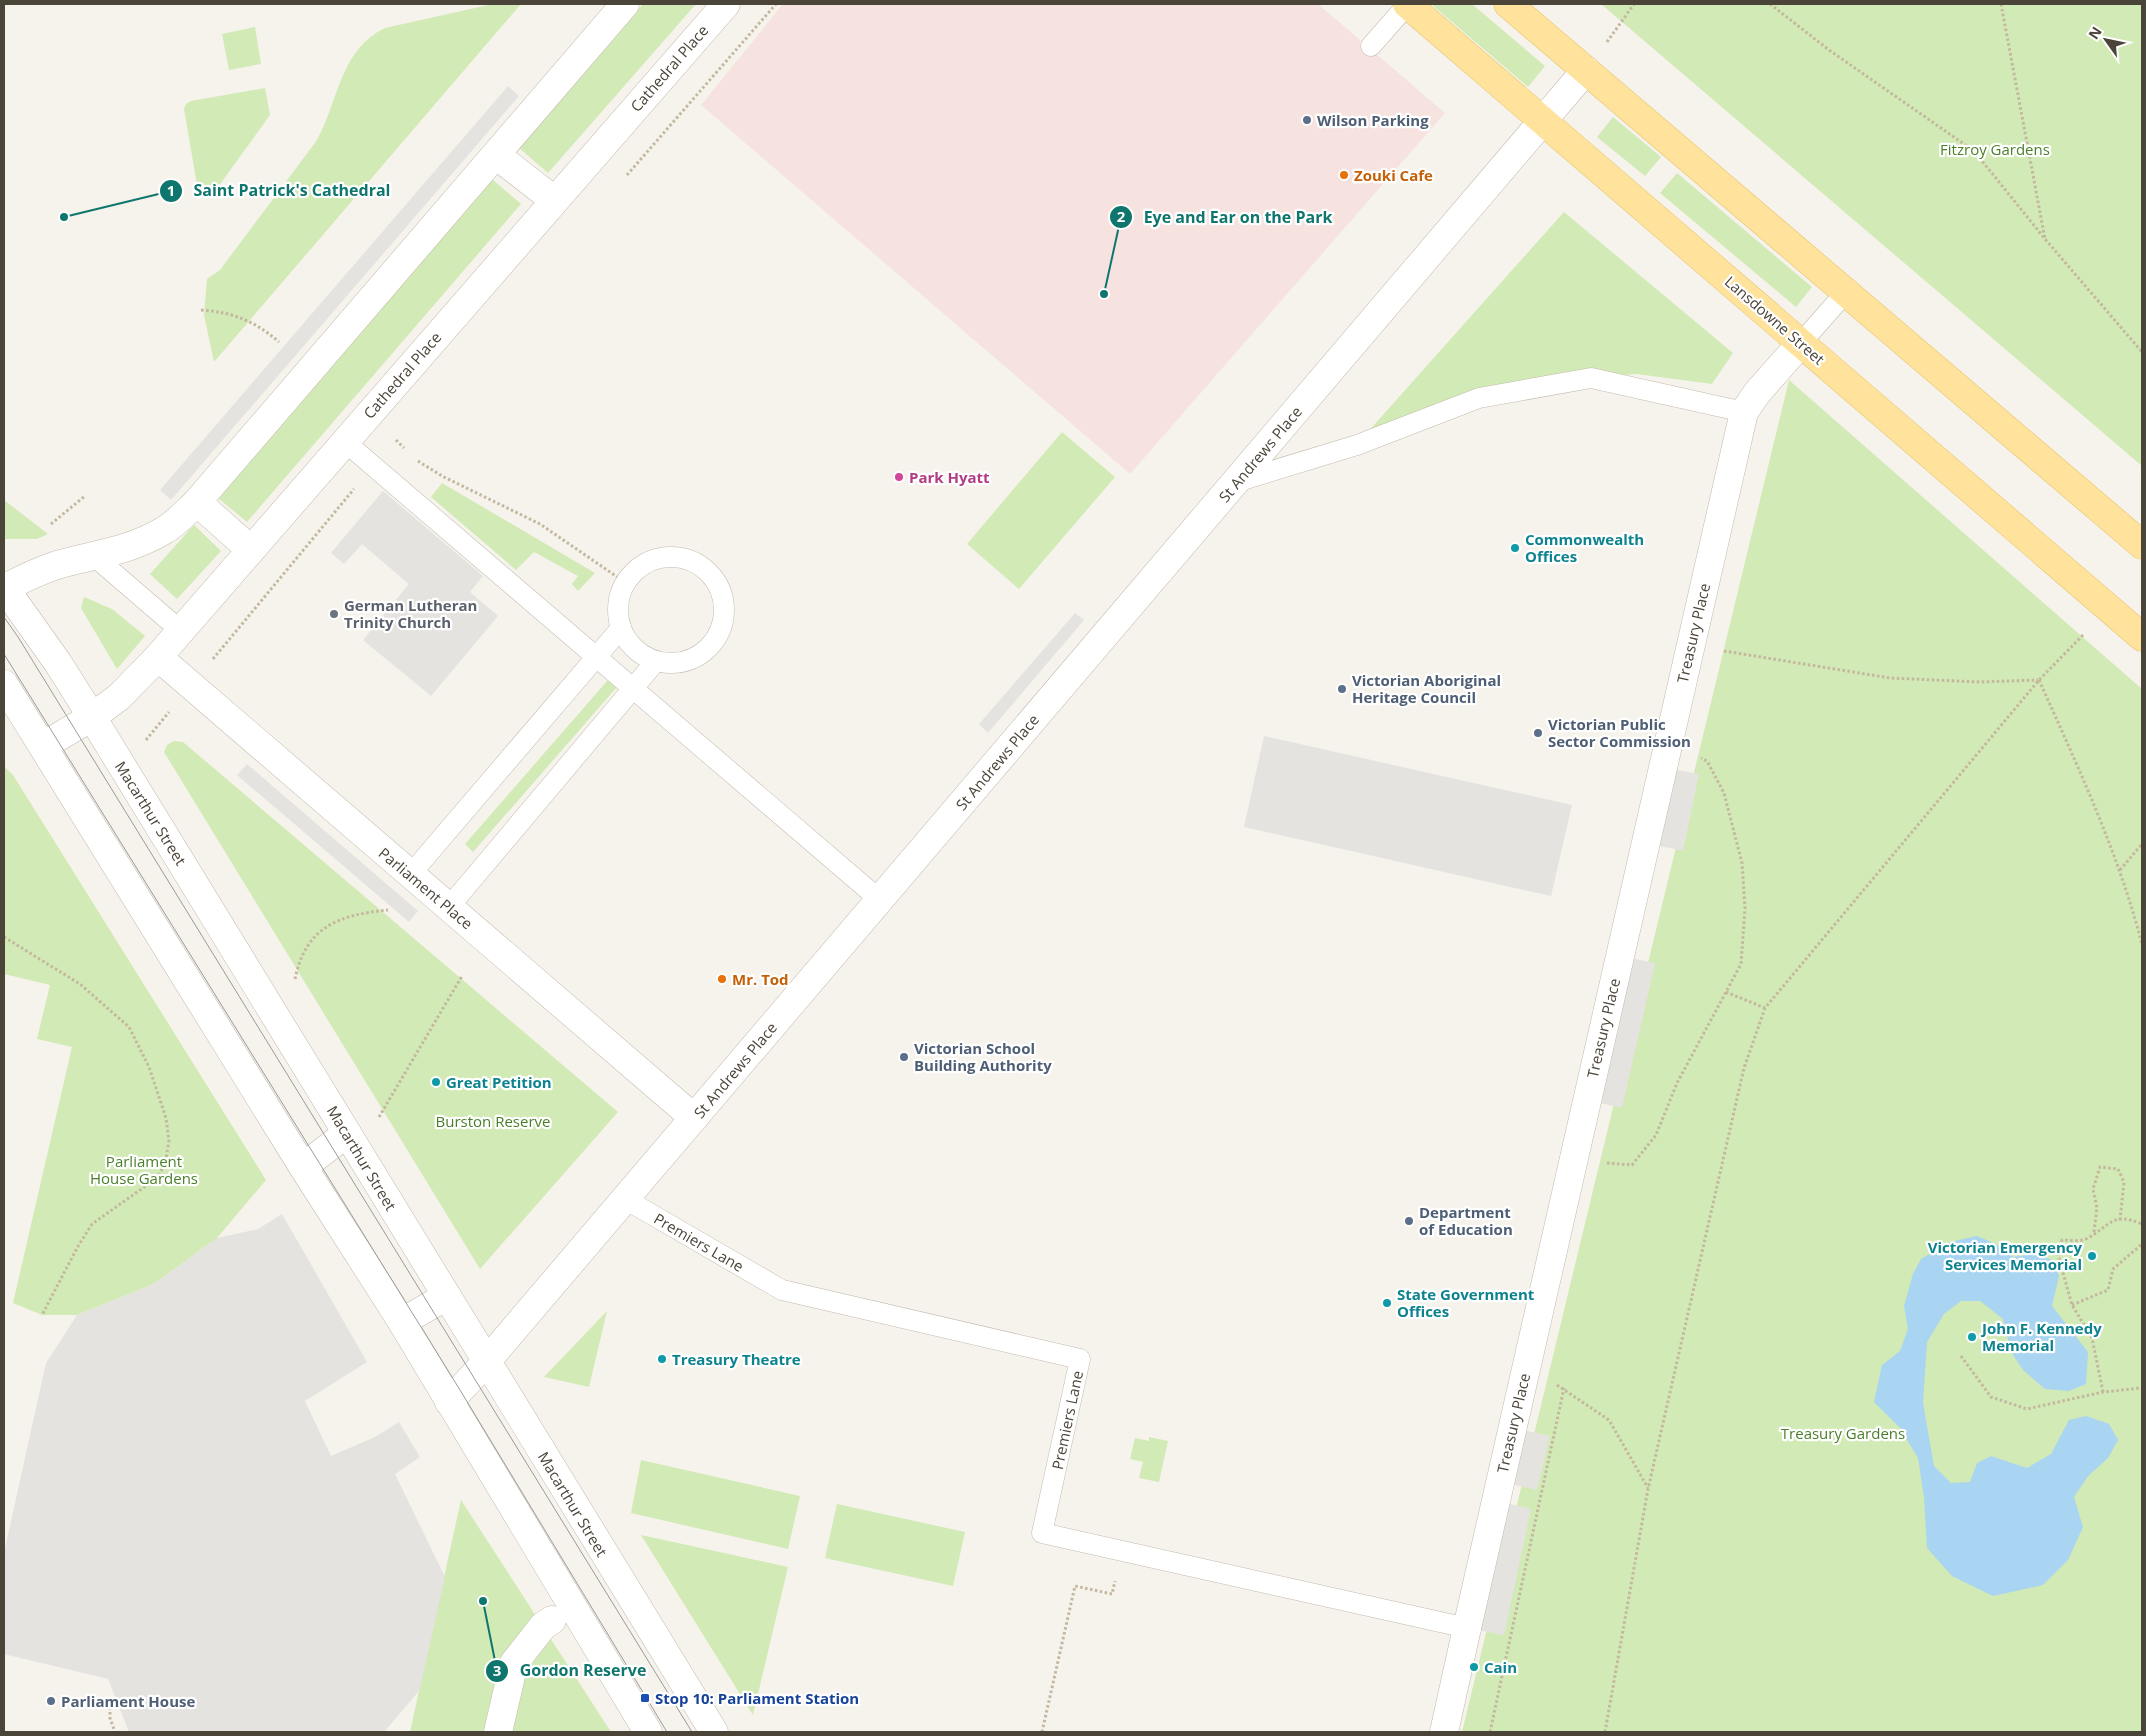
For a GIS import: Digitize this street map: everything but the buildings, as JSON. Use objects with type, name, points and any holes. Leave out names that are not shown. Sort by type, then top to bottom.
[{"type":"main road","name":"Lansdowne Street","points":[[1408,4],[2142,636]]},
{"type":"main road","points":[[1508,4],[2142,545]]},
{"type":"street","points":[[4,588],[58,565],[128,547],[164,531],[176,523],[198,502],[625,4]]},
{"type":"street","name":"Cathedral Place","points":[[43,746],[92,717],[119,697],[158,657],[726,4]]},
{"type":"street","name":"St Andrews Place","points":[[449,1402],[486,1362],[1586,70]]},
{"type":"street","points":[[496,154],[554,200]]},
{"type":"street","name":"Treasury Place","points":[[1444,1732],[1572,1162],[1744,412],[1757,393],[1801,343]]},
{"type":"street","points":[[198,502],[251,550]]},
{"type":"street","name":"Macarthur Street","points":[[4,588],[58,663],[92,717],[714,1732]]},
{"type":"street","name":"Parliament Place","points":[[158,657],[694,1118]]},
{"type":"street","points":[[4,684],[303,1167],[402,1322],[648,1732]]},
{"type":"street","points":[[303,1167],[347,1133]]},
{"type":"street","points":[[402,1322],[447,1296]]},
{"type":"street","points":[[498,1732],[514,1663],[543,1626],[552,1620]]},
{"type":"lane","points":[[1371,46],[1408,4]]},
{"type":"lane","points":[[1801,343],[1846,292]]},
{"type":"lane","points":[[1236,482],[1356,445],[1479,398],[1591,378],[1744,412]]},
{"type":"lane","points":[[344,441],[880,900]]},
{"type":"lane","points":[[676,556],[693,561],[708,571],[718,585],[724,602],[723,620],[717,636],[706,650],[691,660],[674,664],[656,662],[641,655],[629,643],[621,628],[618,611],[621,593],[626,583],[642,565],[658,558],[676,556]]},
{"type":"lane","points":[[95,557],[181,632]]},
{"type":"lane","points":[[410,875],[621,628]]},
{"type":"lane","points":[[449,907],[656,662]]},
{"type":"lane","name":"Premiers Lane","points":[[625,1199],[782,1290],[1080,1359],[1042,1533],[1467,1628]]},
{"type":"path","points":[[625,177],[776,4]]},
{"type":"path","points":[[1586,70],[1634,4]]},
{"type":"path","points":[[1770,4],[1829,50],[1974,151],[2045,240],[2142,352]]},
{"type":"path","points":[[2002,4],[2045,240]]},
{"type":"path","points":[[201,310],[225,311],[245,319],[268,332],[279,342]]},
{"type":"path","points":[[145,741],[402,433]]},
{"type":"path","points":[[396,440],[406,451]]},
{"type":"path","points":[[411,456],[442,476],[540,524],[626,583]]},
{"type":"path","points":[[51,524],[85,496]]},
{"type":"path","points":[[1605,1732],[1648,1489],[1744,1068],[1765,1008],[2039,680],[2109,608]]},
{"type":"path","points":[[1691,645],[1890,678],[1980,682],[2039,680]]},
{"type":"path","points":[[2039,680],[2100,817],[2120,870],[2142,944]]},
{"type":"path","points":[[1572,1162],[1632,1165],[1656,1135],[1677,1083],[1741,964],[1745,908],[1742,863],[1724,793],[1707,761],[1700,758]]},
{"type":"path","points":[[2120,870],[2142,844]]},
{"type":"path","points":[[294,982],[302,953],[322,929],[345,917],[388,910]]},
{"type":"path","points":[[4,937],[80,984],[129,1027],[149,1067],[166,1118],[169,1141],[164,1164],[156,1178],[92,1224],[77,1248],[42,1315]]},
{"type":"path","points":[[379,1118],[462,976]]},
{"type":"path","points":[[1726,992],[1765,1008]]},
{"type":"path","points":[[2094,1233],[2097,1208],[2093,1189],[2100,1167],[2118,1169],[2124,1182],[2120,1220]]},
{"type":"path","points":[[2103,1392],[2092,1338],[2072,1305],[2057,1251],[2062,1240],[2084,1240],[2108,1223],[2126,1218],[2142,1224]]},
{"type":"path","points":[[2072,1305],[2108,1290],[2113,1269],[2142,1244]]},
{"type":"path","points":[[1961,1356],[1991,1397],[2027,1409],[2103,1392],[2142,1388]]},
{"type":"path","points":[[1490,1732],[1564,1388],[1609,1420],[1648,1489]]},
{"type":"path","points":[[1042,1732],[1075,1586],[1112,1594],[1113,1589]]},
{"type":"path","points":[[110,1697],[110,1718],[115,1732]]},
{"type":"shaded area","points":[[783,4],[1318,4],[1445,113],[1130,474],[701,105]]},
{"type":"shaded area","points":[[508,86],[519,96],[171,500],[160,490]]},
{"type":"shaded area","points":[[383,491],[483,576],[470,592],[498,616],[431,696],[363,640],[409,584],[362,544],[344,564],[331,553]]},
{"type":"shaded area","points":[[1075,613],[1084,620],[988,733],[979,724]]},
{"type":"shaded area","points":[[1264,736],[1572,805],[1551,896],[1244,827]]},
{"type":"shaded area","points":[[247,764],[418,911],[409,922],[237,775]]},
{"type":"shaded area","points":[[1667,768],[1699,774],[1683,851],[1651,844]]},
{"type":"shaded area","points":[[1625,957],[1655,963],[1622,1108],[1592,1101]]},
{"type":"shaded area","points":[[282,1214],[367,1362],[305,1401],[331,1456],[375,1437],[399,1422],[420,1457],[395,1474],[445,1577],[419,1691],[384,1732],[129,1732],[108,1679],[4,1654],[4,1553],[46,1363],[77,1315],[154,1284],[217,1238],[258,1229]]},
{"type":"shaded area","points":[[1518,1429],[1550,1436],[1537,1490],[1506,1483]]},
{"type":"shaded area","points":[[1501,1502],[1531,1509],[1504,1635],[1473,1629]]},
{"type":"green space","points":[[493,4],[521,4],[214,362],[204,315],[207,279],[220,270],[317,140],[342,78],[358,50],[370,38],[385,28]]},
{"type":"green space","points":[[643,4],[696,4],[548,173],[518,147]]},
{"type":"green space","points":[[1431,4],[1472,4],[1545,66],[1528,87]]},
{"type":"green space","name":"Fitzroy Gardens","points":[[1601,4],[2142,4],[2142,466]]},
{"type":"green space","points":[[255,27],[261,64],[229,70],[222,34]]},
{"type":"green space","points":[[265,88],[270,115],[218,187],[211,192],[203,191],[197,185],[184,109],[186,104],[191,101]]},
{"type":"green space","points":[[1613,117],[1661,157],[1645,176],[1597,137]]},
{"type":"green space","points":[[1677,173],[1812,287],[1796,307],[1660,193]]},
{"type":"green space","points":[[492,179],[521,204],[247,522],[218,498]]},
{"type":"green space","points":[[1564,212],[1733,353],[1712,384],[1637,374],[1561,380],[1366,434]]},
{"type":"green space","name":"Treasury Gardens","points":[[1789,380],[2142,689],[2142,1732],[1462,1732]]},
{"type":"green space","points":[[1062,432],[1115,477],[1019,589],[967,544]]},
{"type":"green space","points":[[442,483],[595,573],[578,591],[572,584],[578,576],[534,552],[516,570],[431,497]]},
{"type":"green space","points":[[4,500],[48,534],[37,539],[4,539]]},
{"type":"green space","points":[[194,525],[221,551],[177,599],[150,574]]},
{"type":"green space","points":[[84,597],[112,609],[145,636],[117,669],[81,608]]},
{"type":"green space","points":[[608,680],[617,687],[473,852],[465,844]]},
{"type":"green space","name":"Burston Reserve","points":[[174,741],[183,742],[618,1112],[480,1269],[164,752],[167,745]]},
{"type":"green space","name":"Parliament House Gardens","points":[[4,766],[13,775],[266,1180],[217,1238],[154,1284],[77,1315],[42,1315],[13,1303],[72,1047],[37,1039],[50,985],[4,974]]},
{"type":"green space","points":[[607,1311],[589,1387],[544,1377]]},
{"type":"green space","points":[[1149,1437],[1168,1441],[1159,1482],[1139,1478],[1143,1462],[1130,1459],[1135,1438],[1149,1441]]},
{"type":"green space","points":[[641,1460],[800,1496],[788,1549],[631,1513]]},
{"type":"green space","points":[[461,1500],[611,1732],[410,1732]]},
{"type":"green space","points":[[837,1504],[965,1532],[953,1586],[825,1558]]},
{"type":"green space","points":[[641,1535],[788,1567],[753,1715]]},
{"type":"water","points":[[1977,1236],[1996,1244],[2013,1257],[2032,1254],[2053,1260],[2059,1276],[2052,1306],[2088,1352],[2086,1384],[2069,1391],[2045,1389],[2023,1370],[2011,1352],[2003,1319],[1980,1301],[1961,1301],[1944,1314],[1927,1342],[1923,1403],[1934,1466],[1951,1483],[1970,1482],[1977,1463],[1991,1456],[2027,1468],[2051,1454],[2069,1420],[2086,1416],[2109,1424],[2118,1440],[2108,1458],[2088,1476],[2074,1497],[2083,1527],[2068,1560],[2043,1585],[1993,1596],[1952,1576],[1927,1548],[1924,1497],[1918,1458],[1900,1428],[1874,1402],[1882,1365],[1900,1351],[1908,1329],[1904,1306],[1913,1274],[1921,1259],[1950,1242]]},
{"type":"tram line","points":[[4,617],[692,1732]]},
{"type":"tram line","points":[[4,654],[460,1390],[667,1732]]},
{"type":"place","name":"Wilson Parking","points":[[1307,120]]},
{"type":"place","name":"Zouki Cafe","points":[[1344,175]]},
{"type":"place","name":"Saint Patrick's Cathedral","points":[[64,217]]},
{"type":"place","name":"Eye and Ear on the Park","points":[[1104,294]]},
{"type":"place","name":"Park Hyatt","points":[[899,477]]},
{"type":"place","name":"Commonwealth Offices","points":[[1515,548]]},
{"type":"place","name":"German Lutheran Trinity Church","points":[[334,614]]},
{"type":"place","name":"Victorian Aboriginal Heritage Council","points":[[1342,689]]},
{"type":"place","name":"Victorian Public Sector Commission","points":[[1538,733]]},
{"type":"place","name":"Mr. Tod","points":[[722,979]]},
{"type":"place","name":"Victorian School Building Authority","points":[[904,1057]]},
{"type":"place","name":"Great Petition","points":[[436,1082]]},
{"type":"place","name":"Department of Education","points":[[1409,1221]]},
{"type":"place","name":"Victorian Emergency Services Memorial","points":[[2092,1256]]},
{"type":"place","name":"State Government Offices","points":[[1387,1303]]},
{"type":"place","name":"John F. Kennedy Memorial","points":[[1972,1337]]},
{"type":"place","name":"Treasury Theatre","points":[[662,1359]]},
{"type":"place","name":"Gordon Reserve","points":[[483,1601]]},
{"type":"place","name":"Cain","points":[[1474,1667]]},
{"type":"place","name":"Stop 10: Parliament Station","points":[[645,1698]]},
{"type":"place","name":"Parliament House","points":[[51,1701]]}]
